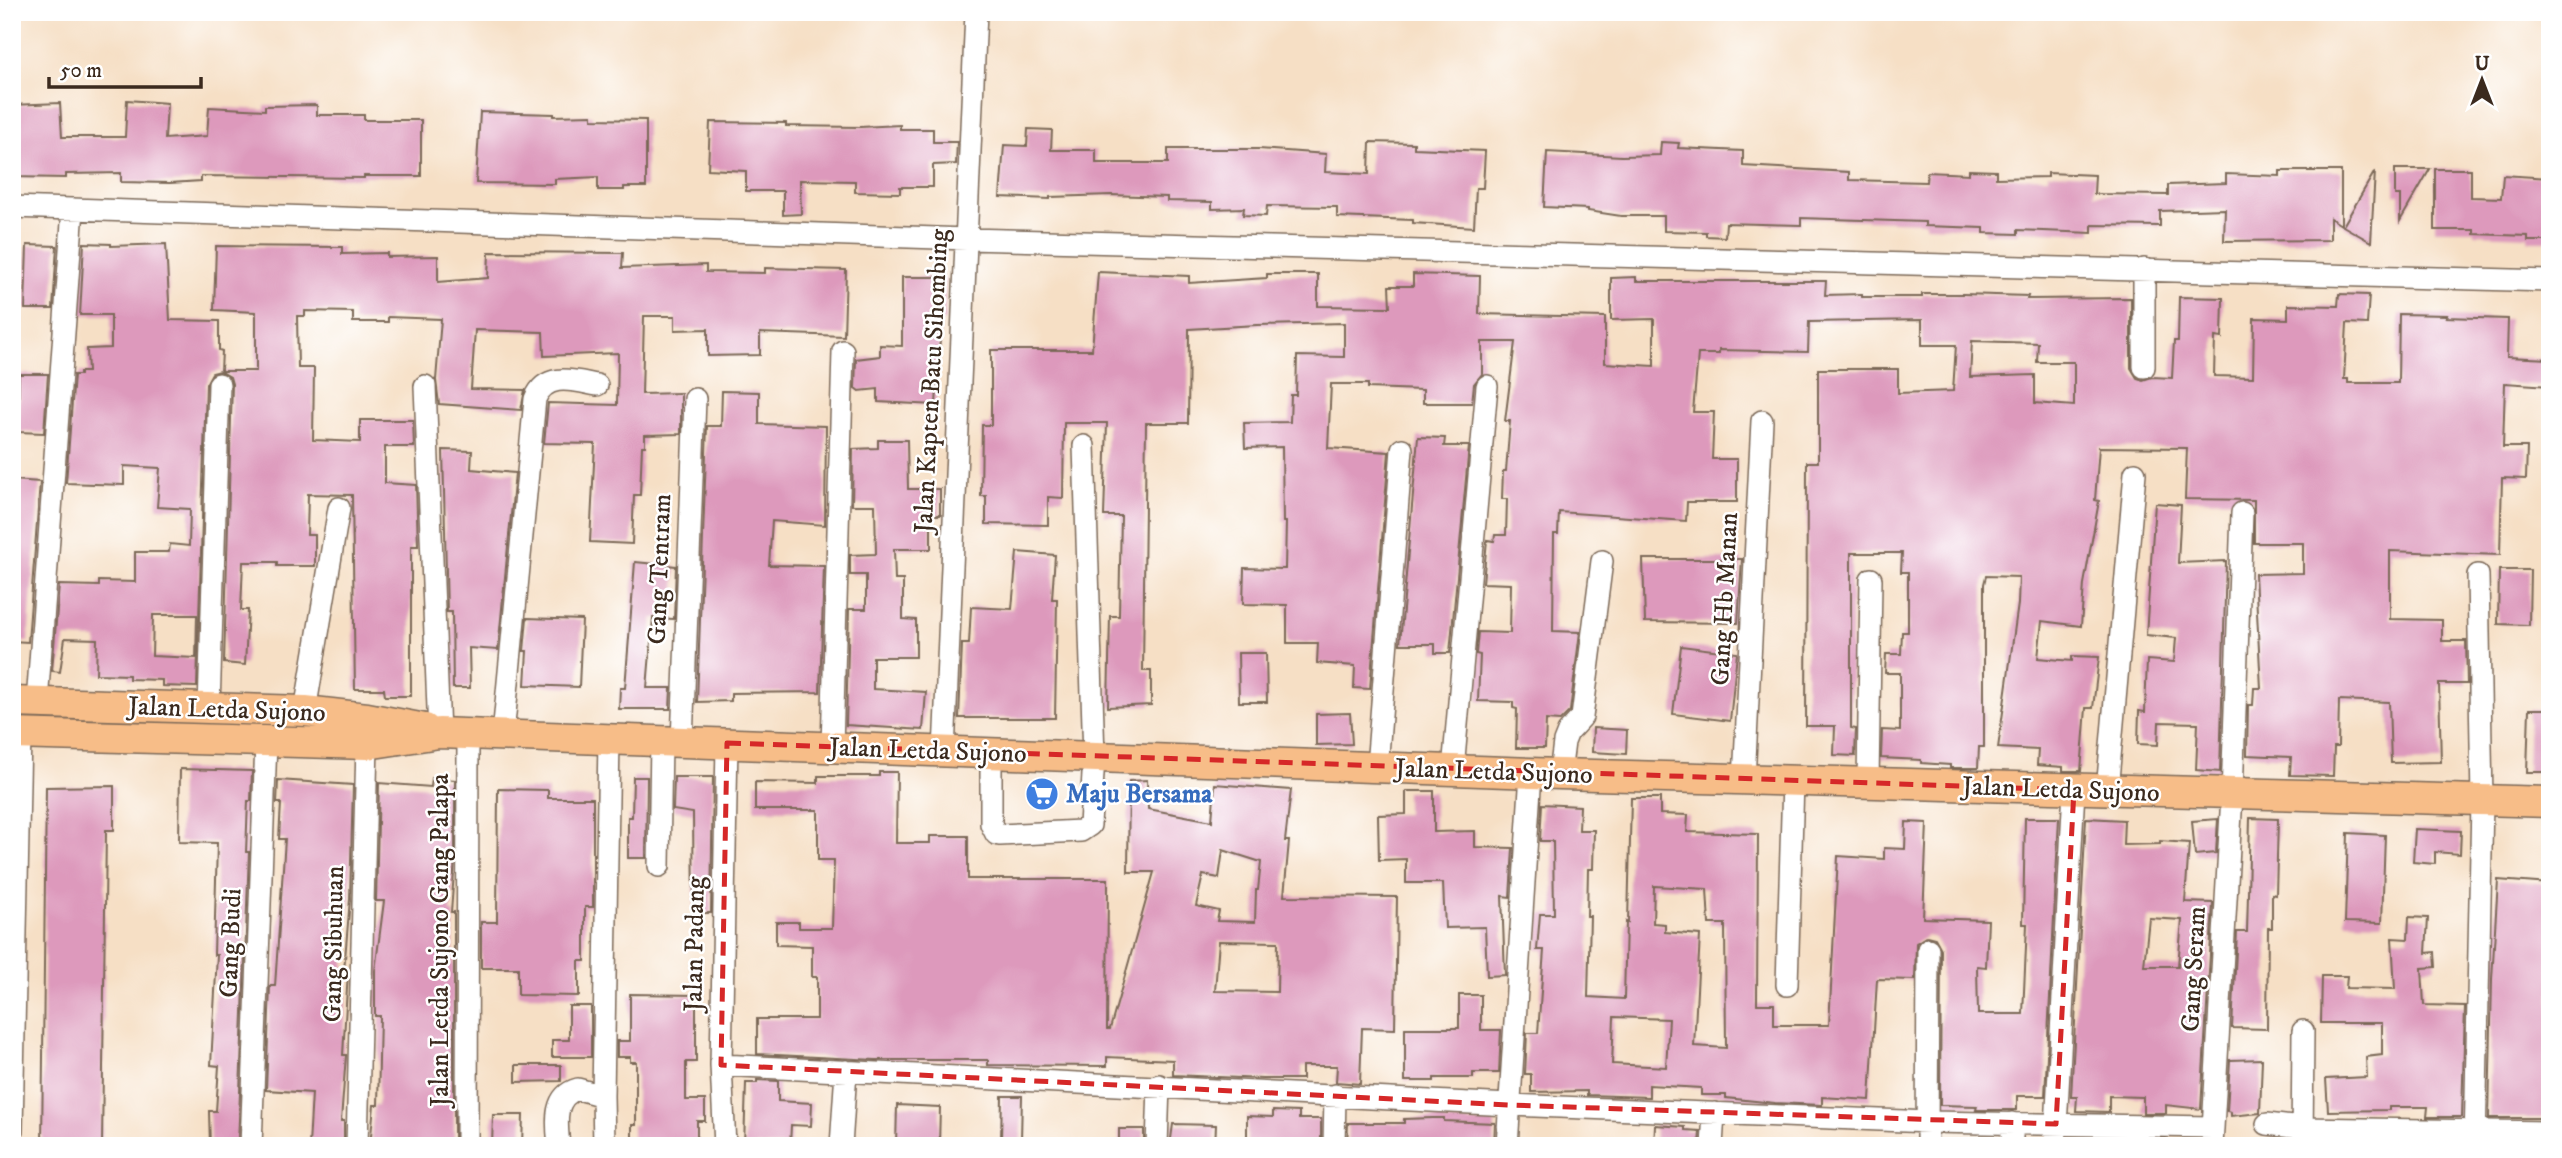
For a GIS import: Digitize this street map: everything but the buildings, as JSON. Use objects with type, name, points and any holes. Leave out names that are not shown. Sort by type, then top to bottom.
[{"type":"highway","name":"Jalan Letda Sujono","points":[[25,702],[305,712],[367,731]]},
{"type":"highway","name":"Jalan Letda Sujono","points":[[16,734],[266,742],[367,731],[1744,780],[2550,802]]},
{"type":"street","name":"Jalan Kapten Batu Sihombing","points":[[944,751],[976,12]]},
{"type":"street","points":[[12,207],[967,239],[2550,281]]},
{"type":"street","points":[[25,702],[72,209]]},
{"type":"street","points":[[2144,269],[2144,367]]},
{"type":"street","points":[[832,747],[843,351]]},
{"type":"street","points":[[503,735],[535,399],[542,388],[558,379],[597,385]]},
{"type":"street","points":[[209,708],[219,384]]},
{"type":"street","name":"Jalan Letda Sujono Gang Palapa","points":[[425,386],[453,734],[467,1146]]},
{"type":"street","points":[[1453,770],[1487,386]]},
{"type":"street","name":"Gang Tentram","points":[[659,866],[671,741],[695,399]]},
{"type":"street","name":"Gang Hb Manan","points":[[1744,780],[1762,421]]},
{"type":"street","points":[[991,753],[991,824],[1000,835],[1081,831],[1087,828],[1091,821],[1094,757],[1084,446]]},
{"type":"street","points":[[1377,767],[1402,449]]},
{"type":"street","points":[[2107,791],[2135,473]]},
{"type":"street","points":[[305,712],[339,508]]},
{"type":"street","name":"Gang Seram","points":[[2212,1136],[2232,795],[2242,513]]},
{"type":"street","points":[[1560,774],[1564,742],[1568,732],[1582,717],[1602,561]]},
{"type":"street","points":[[2475,1138],[2482,801],[2478,575]]},
{"type":"street","points":[[1868,783],[1871,579]]},
{"type":"street","name":"Gang Sibuhuan","points":[[357,1146],[367,731]]},
{"type":"street","points":[[12,1130],[16,734]]},
{"type":"street","points":[[604,1146],[609,739]]},
{"type":"street","name":"Gang Budi","points":[[251,1146],[266,742]]},
{"type":"street","name":"Jalan Padang","points":[[725,1146],[721,1065],[727,743]]},
{"type":"street","points":[[1507,1146],[1531,773]]},
{"type":"street","points":[[1787,985],[1793,781]]},
{"type":"street","points":[[2055,1146],[2074,790]]},
{"type":"street","points":[[1927,1146],[1928,949]]},
{"type":"street","points":[[2302,1137],[2303,1031]]},
{"type":"street","points":[[721,1065],[1159,1085],[1510,1105],[1929,1122],[2056,1124],[2139,1136],[2212,1136]]},
{"type":"street","points":[[841,1146],[846,1071]]},
{"type":"street","points":[[1157,1146],[1159,1085]]},
{"type":"street","points":[[558,1146],[558,1115],[560,1102],[565,1096],[578,1089],[603,1096]]},
{"type":"street","points":[[1334,1146],[1335,1095]]},
{"type":"street","points":[[1712,1146],[1714,1113]]},
{"type":"street","points":[[2012,1124],[2012,1146]]},
{"type":"street","points":[[2267,1124],[2302,1137],[2475,1138],[2550,1132]]},
{"type":"highlighted area","points":[[727,743],[2074,790],[2056,1124],[1510,1105],[721,1065]]},
{"type":"place","name":"Maju Bersama","points":[[1042,794]]}]
